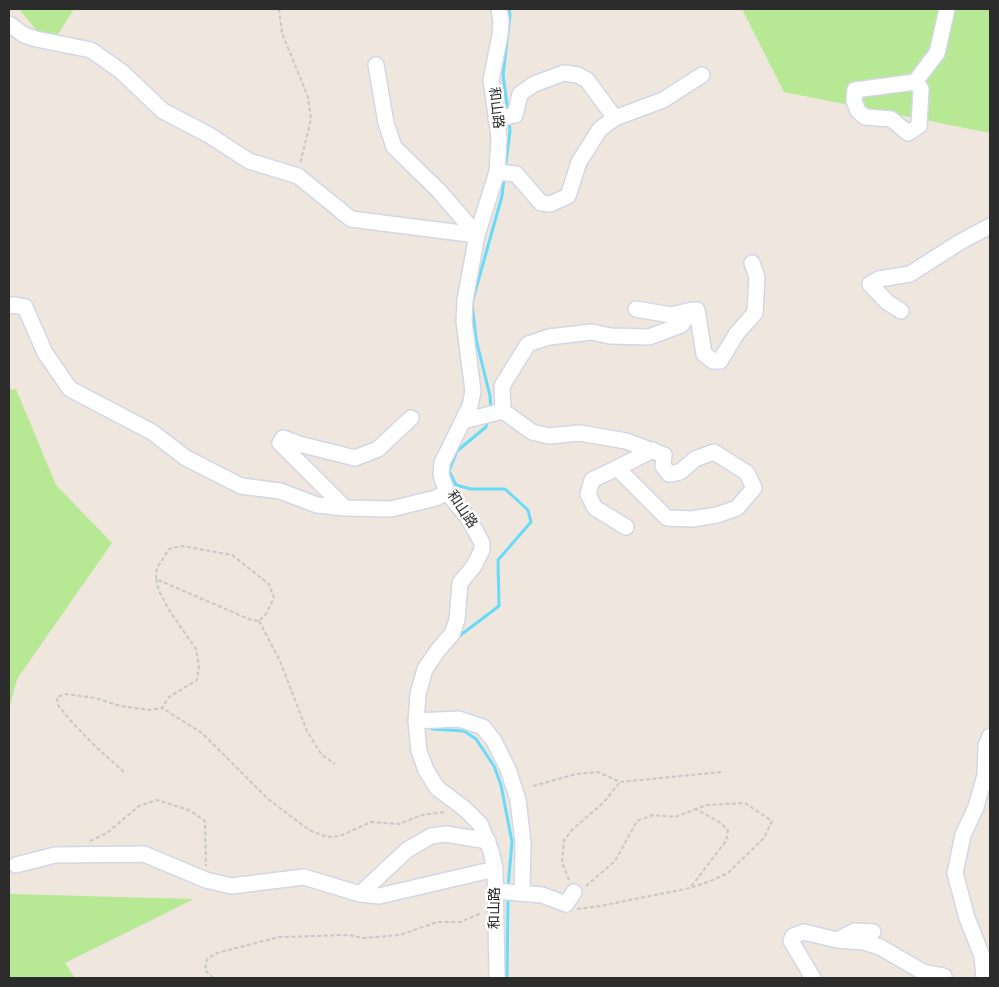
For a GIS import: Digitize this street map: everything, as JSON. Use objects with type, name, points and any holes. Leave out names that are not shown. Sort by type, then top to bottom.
[{"type":"street","name":"和山路","points":[[497,978],[495,870],[488,841],[480,824],[465,809],[437,788],[426,770],[419,751],[416,721],[418,694],[424,670],[452,634],[457,620],[460,583],[474,566],[482,550],[482,542],[469,519],[447,492],[441,475],[442,463],[470,406],[473,391],[464,322],[465,300],[477,235],[497,172],[499,155],[491,80],[500,36],[501,21],[499,9]]},
{"type":"street","points":[[915,82],[921,89],[918,126],[908,133],[891,119],[866,117],[858,111],[854,101],[855,90],[915,82],[937,53],[947,9]]},
{"type":"street","points":[[9,24],[24,35],[36,40],[91,50],[122,72],[162,111],[209,134],[249,161],[298,176],[351,219],[477,235]]},
{"type":"street","points":[[376,65],[386,123],[394,147],[439,191],[477,235]]},
{"type":"street","points":[[496,119],[516,115],[520,94],[534,84],[564,73],[578,75],[587,80],[615,118]]},
{"type":"street","points":[[497,172],[516,174],[542,203],[550,204],[568,196],[578,162],[600,129],[615,118],[663,100],[702,75]]},
{"type":"street","points":[[901,311],[887,302],[870,284],[878,278],[910,274],[960,242],[990,226]]},
{"type":"street","points":[[636,309],[671,315],[697,310],[704,354],[713,361],[720,361],[737,333],[754,313],[757,277],[752,263]]},
{"type":"street","points":[[9,306],[25,307],[45,353],[70,388],[152,432],[186,458],[242,486],[280,491],[317,505],[345,508],[391,508],[436,498],[447,492]]},
{"type":"street","points":[[503,411],[502,386],[528,344],[550,337],[592,332],[610,336],[649,338],[680,325],[692,310]]},
{"type":"street","points":[[463,421],[503,411],[532,432],[548,436],[580,433],[626,441],[664,455],[663,466],[669,474],[680,472],[695,459],[714,452],[747,473],[754,488],[737,508],[717,515],[692,520],[666,518],[618,468]]},
{"type":"street","points":[[345,508],[280,443],[283,438],[355,458],[378,449],[410,418]]},
{"type":"street","points":[[626,527],[595,508],[588,494],[592,480],[653,450]]},
{"type":"street","points":[[416,721],[458,719],[483,727],[494,741],[508,768],[518,800],[523,842],[522,893]]},
{"type":"street","points":[[984,978],[982,956],[967,918],[955,872],[963,835],[976,807],[985,774],[986,746],[990,736]]},
{"type":"street","points":[[360,894],[407,850],[431,836],[446,834],[488,841]]},
{"type":"street","points":[[16,865],[55,855],[144,854],[206,880],[231,886],[304,877],[360,894],[378,896],[495,870]]},
{"type":"street","points":[[496,891],[570,898]]},
{"type":"street","points":[[837,940],[856,931],[874,932]]},
{"type":"street","points":[[813,978],[791,941],[793,936],[804,932],[837,940],[864,942],[880,947],[923,972],[944,976]]},
{"type":"path","points":[[279,9],[282,33],[308,97],[311,119],[298,176]]},
{"type":"path","points":[[162,708],[169,697],[197,680],[199,666],[196,649],[168,610],[159,591],[156,579],[157,568],[169,550],[182,546],[232,555],[269,584],[274,598],[266,614],[259,621]]},
{"type":"path","points":[[156,579],[251,620],[259,621]]},
{"type":"path","points":[[259,621],[280,661],[307,731],[321,754],[335,764]]},
{"type":"path","points":[[124,772],[70,720],[58,705],[57,697],[66,694],[95,698],[120,706],[150,710],[162,708],[202,733],[268,799],[309,830],[327,837],[340,836],[371,822],[399,824],[422,815],[465,809]]},
{"type":"path","points":[[533,786],[576,774],[598,772],[620,782],[721,772]]},
{"type":"path","points":[[570,898],[615,861],[637,821],[653,815],[675,817],[706,805],[744,803],[772,821],[764,838],[728,873],[690,888],[578,910],[570,898],[562,862],[564,840],[572,830],[604,802],[620,782]]},
{"type":"path","points":[[90,841],[108,833],[139,806],[156,800],[189,810],[205,821],[206,880]]},
{"type":"path","points":[[690,888],[726,841],[728,831],[721,823],[696,809]]},
{"type":"path","points":[[212,978],[205,970],[207,959],[217,953],[279,937],[348,935],[363,938],[400,935],[437,922],[460,922],[496,908]]},
{"type":"green space","points":[[19,9],[74,9],[50,47]]},
{"type":"green space","points":[[742,9],[990,9],[990,133],[784,92]]},
{"type":"green space","points":[[16,389],[56,485],[112,543],[17,679],[9,709],[9,390]]},
{"type":"green space","points":[[9,894],[194,899],[65,963],[75,978],[9,978]]},
{"type":"waterway","points":[[508,112],[503,75],[510,15],[509,9]]},
{"type":"waterway","points":[[505,170],[510,131],[509,121]]},
{"type":"waterway","points":[[491,411],[490,396],[476,339],[472,303],[502,196],[504,178]]},
{"type":"waterway","points":[[458,637],[499,606],[498,560],[531,522],[528,510],[505,489],[471,489],[456,485],[449,471],[457,451],[486,427],[488,419]]},
{"type":"waterway","points":[[430,725],[432,729],[464,731],[476,739],[494,766],[501,785],[512,842],[508,887]]},
{"type":"waterway","points":[[507,978],[508,896]]}]
